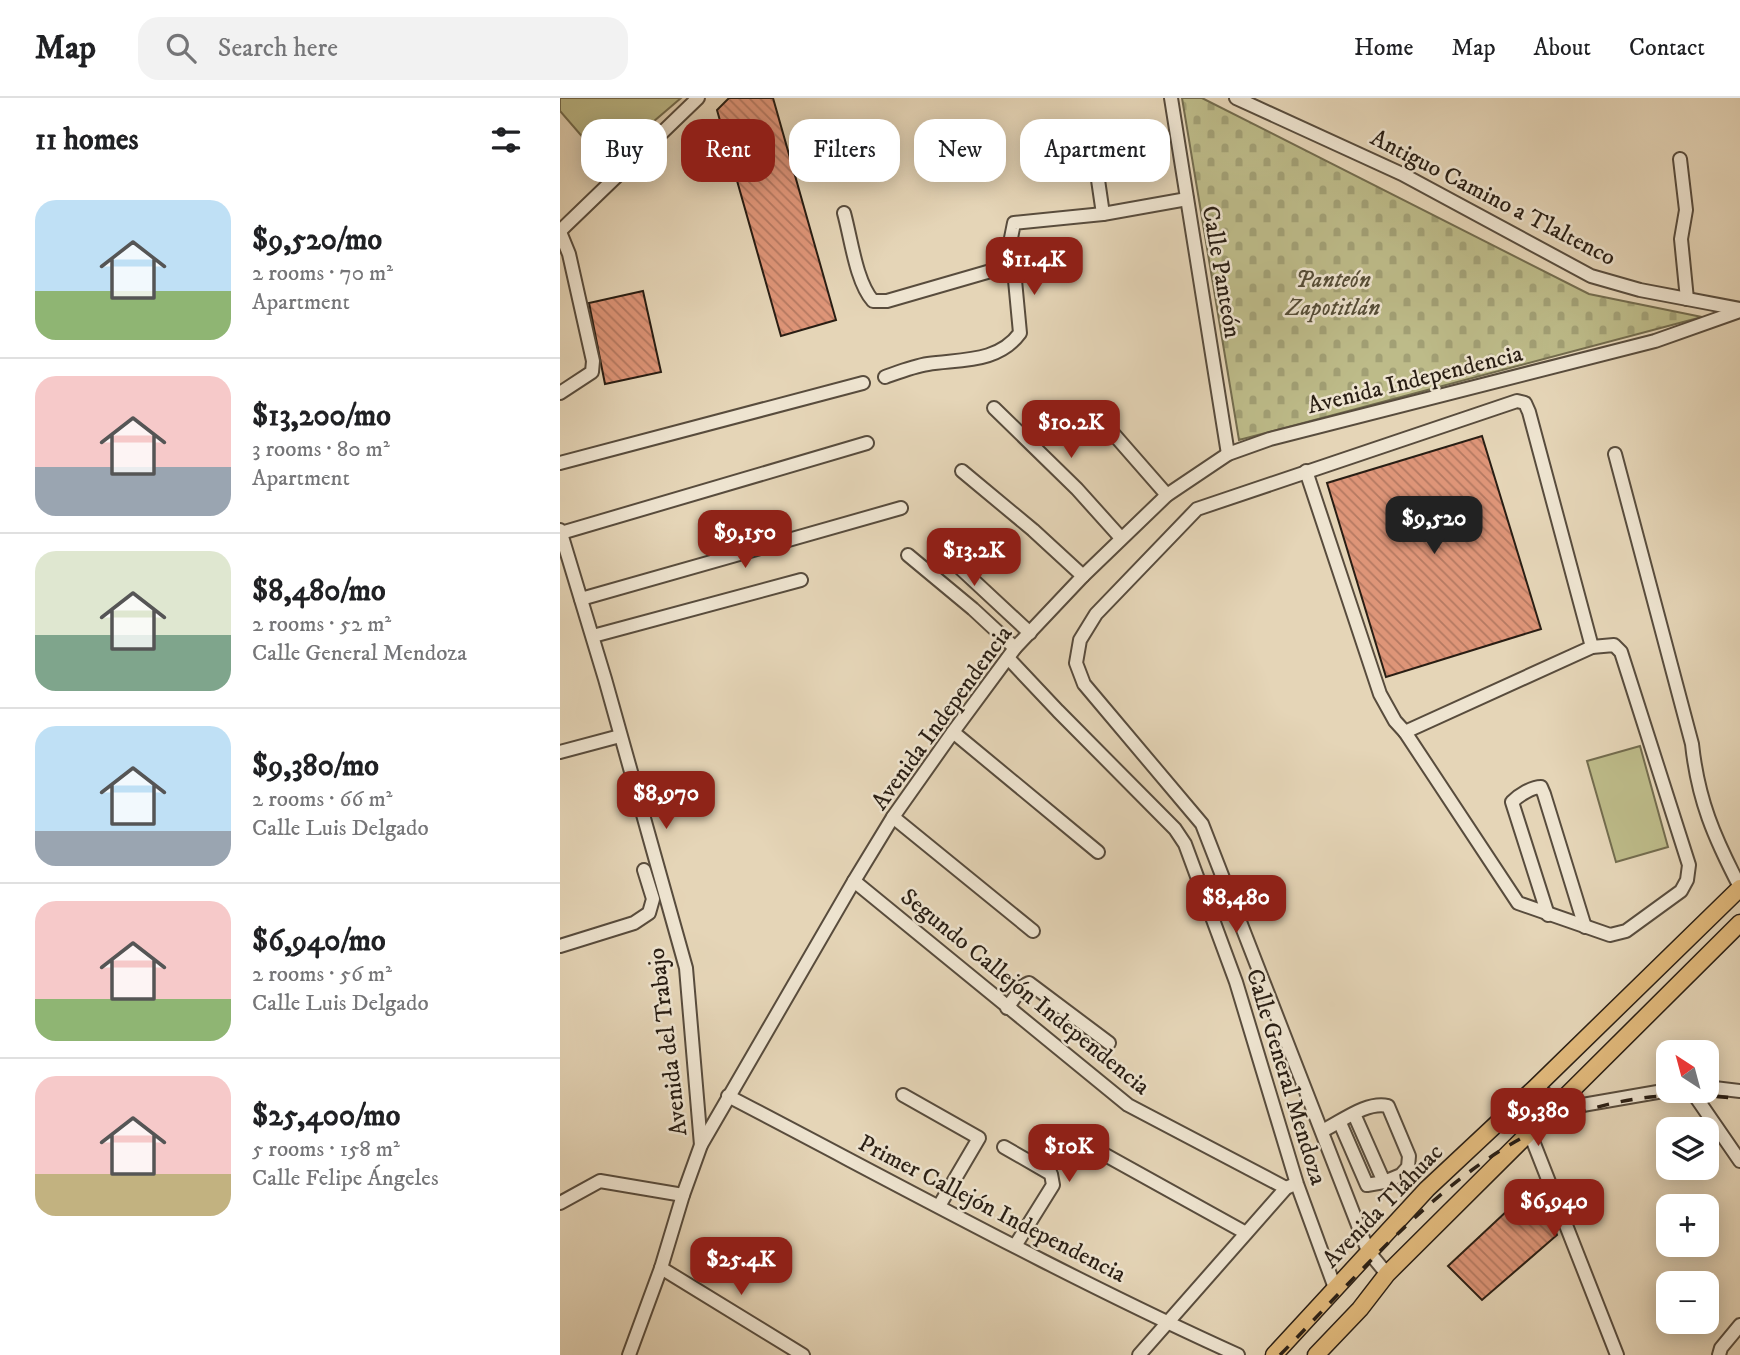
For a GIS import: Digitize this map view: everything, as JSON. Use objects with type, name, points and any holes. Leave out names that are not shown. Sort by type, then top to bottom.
[{"type":"main road","name":"Avenida Tláhuac","points":[[1274,1355],[1427,1188],[1536,1087],[1740,887]]},
{"type":"main road","points":[[1708,921],[1724,940]]},
{"type":"main road","name":"Avenida Tláhuac","points":[[1316,1355],[1360,1309],[1387,1274],[1740,923]]},
{"type":"street","points":[[560,393],[592,372],[593,360],[569,254],[560,232],[698,98]]},
{"type":"street","name":"Calle Panteón","points":[[1171,98],[1228,454]]},
{"type":"street","name":"Antiguo Camino a Tlaltenco","points":[[1236,98],[1402,173],[1591,276],[1740,310]]},
{"type":"street","points":[[1680,159],[1686,210],[1681,239],[1687,299]]},
{"type":"street","points":[[1098,182],[1103,214]]},
{"type":"street","points":[[885,377],[927,364],[964,362],[986,356],[1013,342],[1020,333],[1011,238],[1014,223],[1103,214],[1187,199]]},
{"type":"street","points":[[844,213],[862,283],[873,301],[887,301],[1015,264]]},
{"type":"street","name":"Avenida Independencia","points":[[629,1355],[701,1145],[854,881],[893,817],[1012,653],[1121,537],[1167,495],[1228,454],[1270,439],[1655,341],[1740,310]]},
{"type":"street","points":[[560,463],[863,383]]},
{"type":"street","points":[[1387,1274],[1368,1251],[1202,824],[1084,684],[1076,663],[1080,640],[1096,614],[1197,509],[1517,401],[1525,403],[1592,647]]},
{"type":"street","points":[[994,408],[1077,489],[1121,537]]},
{"type":"street","points":[[1111,431],[1167,495]]},
{"type":"street","points":[[560,532],[867,443]]},
{"type":"street","points":[[1615,454],[1692,744],[1695,777],[1702,803],[1718,844],[1740,887]]},
{"type":"street","points":[[962,471],[1083,576]]},
{"type":"street","points":[[1306,471],[1380,694],[1395,721],[1405,732],[1518,903],[1610,935],[1626,931],[1681,891],[1687,880],[1689,865],[1621,652],[1614,645],[1592,647],[1405,732]]},
{"type":"street","points":[[581,599],[901,508]]},
{"type":"street","name":"Avenida del Trabajo","points":[[560,532],[593,636],[686,968],[701,1145]]},
{"type":"street","points":[[944,554],[1030,633]]},
{"type":"street","name":"Calle General Mendoza","points":[[908,555],[973,609],[1058,711],[1175,828],[1185,844],[1236,982],[1291,1186],[1335,1288]]},
{"type":"street","points":[[560,578],[574,576]]},
{"type":"street","points":[[593,636],[801,580]]},
{"type":"street","points":[[953,732],[1098,852]]},
{"type":"street","points":[[560,752],[621,736]]},
{"type":"street","points":[[1548,915],[1512,802],[1537,787],[1542,788],[1585,927]]},
{"type":"street","points":[[893,817],[1033,931]]},
{"type":"street","points":[[560,946],[634,923],[649,913],[653,899],[644,870]]},
{"type":"street","name":"Segundo Callejón Independencia","points":[[854,881],[1128,1105],[1291,1186]]},
{"type":"street","points":[[1007,1008],[1023,986],[1030,983],[1110,1043]]},
{"type":"street","points":[[1536,1087],[1558,1103],[1571,1107],[1656,1092]]},
{"type":"street","points":[[1719,1089],[1740,1091]]},
{"type":"street","name":"Primer Callejón Independencia","points":[[728,1096],[1015,1246],[1238,1355]]},
{"type":"street","points":[[903,1096],[979,1138],[939,1206]]},
{"type":"street","points":[[1700,1103],[1740,1161]]},
{"type":"street","points":[[1322,1132],[1354,1114],[1381,1104],[1388,1106],[1409,1156],[1408,1167],[1401,1175],[1367,1185],[1340,1123]]},
{"type":"street","points":[[1510,1111],[1529,1131],[1617,1355]]},
{"type":"street","points":[[1354,1114],[1384,1182]]},
{"type":"street","points":[[1004,1147],[1051,1174],[1053,1185],[1015,1246]]},
{"type":"street","points":[[1100,1152],[1246,1233]]},
{"type":"street","points":[[560,1203],[600,1181],[683,1195]]},
{"type":"street","points":[[1139,1355],[1291,1186]]},
{"type":"street","points":[[661,1268],[803,1355]]},
{"type":"street","points":[[1720,1355],[1721,1348],[1740,1325]]},
{"type":"green space","points":[[560,98],[681,98],[656,119],[581,119],[581,135],[560,111]]},
{"type":"green space","name":"Panteón Zapotitlán","points":[[1182,98],[1202,98],[1589,294],[1702,317],[1239,440]]},
{"type":"green space","points":[[1640,746],[1668,847],[1616,862],[1587,761]]},
{"type":"building","points":[[729,98],[773,98],[789,154],[789,182],[797,182],[836,320],[781,336],[737,182],[775,182],[775,119],[720,119],[717,110]]},
{"type":"building","points":[[643,291],[661,372],[605,384],[589,303]]},
{"type":"building","points":[[1482,436],[1541,629],[1386,677],[1327,483]]},
{"type":"building","points":[[1539,1181],[1557,1235],[1482,1300],[1448,1266]]},
{"type":"railway","points":[[1280,1355],[1427,1206],[1479,1165],[1535,1131],[1596,1108],[1664,1096],[1740,1099]]}]
